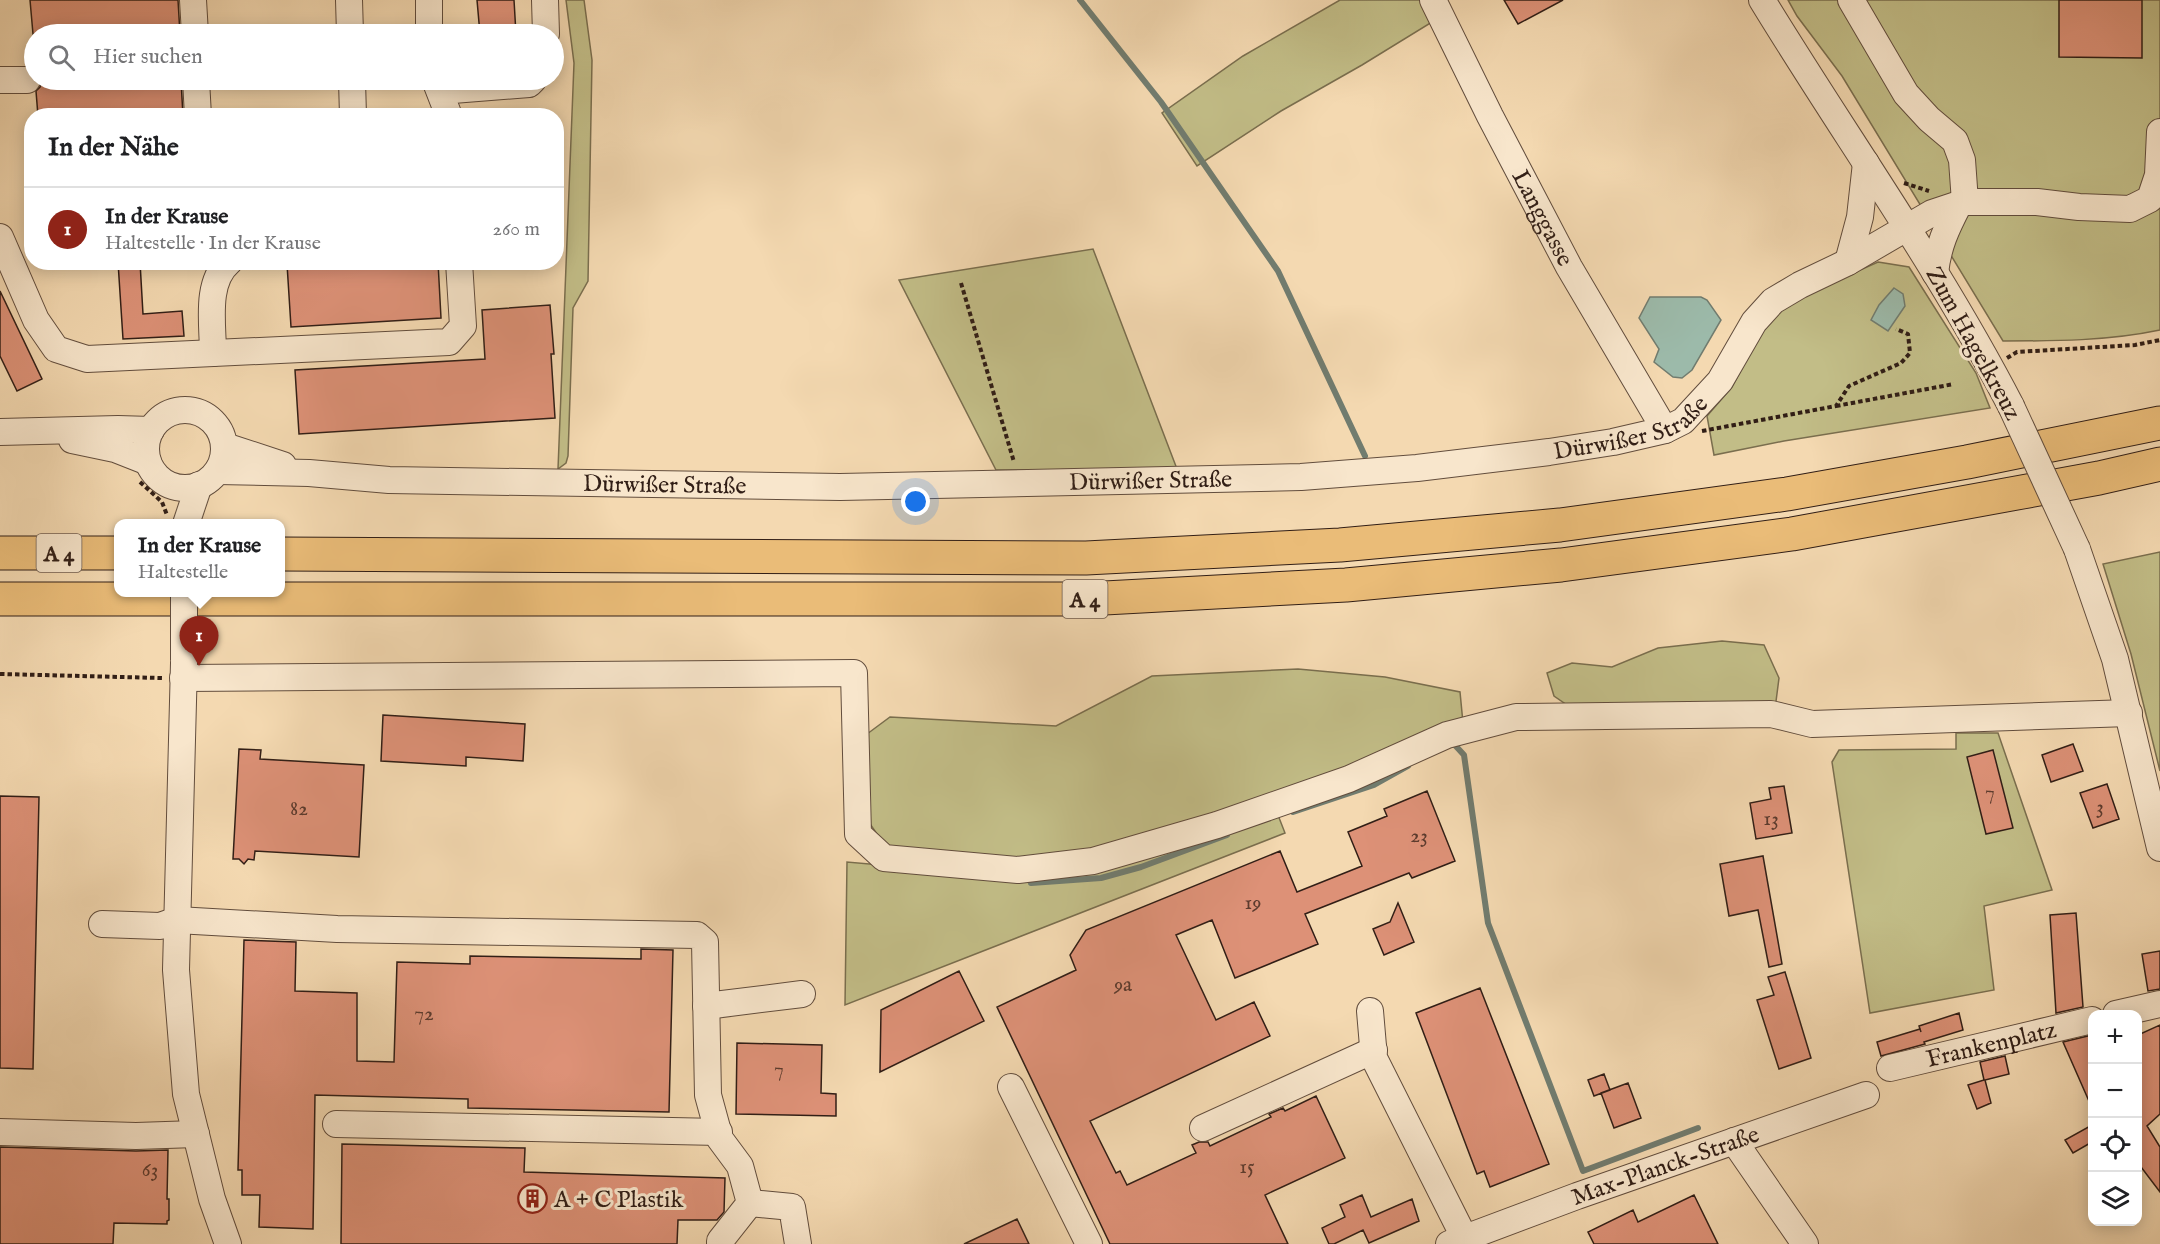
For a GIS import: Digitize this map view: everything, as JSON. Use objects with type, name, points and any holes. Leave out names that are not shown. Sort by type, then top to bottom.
[{"type":"highway","name":"A 4","points":[[285,554],[1086,558],[1340,545],[1560,525],[1787,494],[1967,462],[2160,423]]},
{"type":"highway","name":"A 4","points":[[0,599],[1086,599],[1335,586],[1561,565],[1781,536],[2088,480],[2160,464]]},
{"type":"highway","name":"A 4","points":[[0,553],[114,553]]},
{"type":"street","points":[[193,0],[194,24]]},
{"type":"street","points":[[349,0],[350,24]]},
{"type":"street","points":[[429,0],[429,24]]},
{"type":"street","points":[[545,0],[546,24]]},
{"type":"street","name":"Langgasse","points":[[1433,0],[1490,116],[1569,267],[1674,426]]},
{"type":"street","name":"Zum Hagelkreuz","points":[[1762,0],[1908,228],[2011,406],[2077,549],[2115,659],[2160,848]]},
{"type":"street","points":[[1851,0],[1906,94],[1929,119],[1955,141],[1962,160],[1962,203],[1943,236],[1938,250],[1935,273]]},
{"type":"street","points":[[0,80],[24,80]]},
{"type":"street","points":[[197,90],[198,108]]},
{"type":"street","points":[[352,90],[353,108]]},
{"type":"street","points":[[440,90],[446,108]]},
{"type":"street","name":"Dürwißer Straße","points":[[225,446],[309,473],[389,480],[792,486],[1301,477],[1417,468],[1581,447],[1674,426],[1720,381],[1754,322],[1773,301],[1848,262],[1932,213],[1962,203],[2037,202],[2079,207],[2130,209],[2150,199],[2158,175],[2160,132]]},
{"type":"street","points":[[1848,262],[1860,218],[1866,163]]},
{"type":"street","points":[[0,237],[36,320],[56,348],[87,359],[449,342],[463,326],[460,270]]},
{"type":"street","points":[[213,353],[213,297],[222,270]]},
{"type":"street","points":[[177,410],[194,410],[209,417],[220,430],[225,446],[224,459],[190,499],[154,472],[148,462],[147,440],[151,430],[161,417],[177,410]]},
{"type":"street","points":[[0,432],[151,430]]},
{"type":"street","points":[[36,432],[116,449],[148,462]]},
{"type":"street","name":"Dürwißer Straße","points":[[190,499],[309,473]]},
{"type":"street","points":[[184,597],[176,970],[186,1094],[212,1200],[228,1244]]},
{"type":"street","points":[[184,669],[854,673],[858,834],[884,858],[1018,870],[1093,861],[1217,825],[1349,779],[1447,735],[1516,717],[1771,714],[1812,724],[2129,713]]},
{"type":"street","points":[[102,924],[160,926],[177,920],[337,929],[697,935],[705,942],[708,1095],[720,1139],[740,1166],[750,1203]]},
{"type":"street","points":[[706,1006],[802,994]]},
{"type":"street","points":[[2134,1010],[2160,1004]]},
{"type":"street","name":"Max-Planck-Straße","points":[[1370,1011],[1374,1058],[1456,1241],[1866,1095]]},
{"type":"street","name":"Frankenplatz","points":[[1890,1068],[2088,1021]]},
{"type":"street","points":[[1203,1128],[1374,1050]]},
{"type":"street","points":[[1011,1087],[1089,1244]]},
{"type":"street","points":[[336,1124],[719,1132]]},
{"type":"street","points":[[0,1132],[136,1136],[196,1134]]},
{"type":"street","points":[[1734,1141],[1805,1244]]},
{"type":"street","points":[[720,1244],[735,1219],[750,1203]]},
{"type":"street","points":[[750,1203],[792,1207],[798,1244]]},
{"type":"path","points":[[961,283],[1020,483]]},
{"type":"path","points":[[1836,406],[1849,386],[1901,363],[1910,352],[1908,334],[1896,329]]},
{"type":"path","points":[[1991,368],[2017,352],[2134,345],[2160,340]]},
{"type":"path","points":[[1674,426],[1704,432],[1954,384]]},
{"type":"path","points":[[0,674],[184,669]]},
{"type":"shaded area","points":[[566,0],[584,0],[592,60],[588,281],[573,308],[568,456],[566,463],[558,469],[574,63]]},
{"type":"shaded area","points":[[1340,0],[1427,0],[1437,19],[1281,111],[1197,166],[1162,113],[1243,56]]},
{"type":"shaded area","points":[[1788,0],[2160,0],[2160,330],[2101,338],[2003,341],[1842,76],[1797,16]]},
{"type":"shaded area","points":[[1093,249],[1177,469],[996,470],[899,280]]},
{"type":"shaded area","points":[[1878,262],[1909,267],[1976,373],[1990,408],[1784,441],[1714,455],[1707,416],[1732,387],[1764,327],[1781,308],[1804,295]]},
{"type":"shaded area","points":[[1894,288],[1903,294],[1905,306],[1888,331],[1871,320],[1879,305]]},
{"type":"shaded area","points":[[1650,297],[1701,297],[1707,300],[1721,320],[1692,370],[1682,378],[1673,377],[1654,362],[1659,349],[1639,318]]},
{"type":"shaded area","points":[[2160,552],[2160,771],[2131,654],[2103,564]]},
{"type":"shaded area","points":[[1722,641],[1764,645],[1779,678],[1775,709],[1573,709],[1554,696],[1547,673],[1572,663],[1612,667],[1658,648]]},
{"type":"shaded area","points":[[1298,669],[1385,677],[1460,692],[1463,723],[1385,756],[1093,854],[1015,865],[888,850],[868,821],[863,737],[890,717],[1056,726],[1152,676]]},
{"type":"shaded area","points":[[1956,733],[1998,733],[2052,890],[1984,906],[1994,990],[1870,1013],[1832,762],[1839,750],[1956,749]]},
{"type":"shaded area","points":[[1276,810],[1285,833],[845,1005],[847,862],[1018,877]]},
{"type":"building","points":[[30,0],[178,0],[179,24],[32,24]]},
{"type":"building","points":[[477,0],[514,0],[515,24],[479,24]]},
{"type":"building","points":[[1504,0],[1563,0],[1518,24]]},
{"type":"building","points":[[2059,0],[2142,0],[2142,58],[2059,57]]},
{"type":"building","points":[[182,90],[183,108],[37,108],[36,91]]},
{"type":"building","points":[[119,270],[140,270],[143,314],[182,311],[184,336],[123,339]]},
{"type":"building","points":[[287,270],[438,270],[441,318],[291,327]]},
{"type":"building","points":[[0,291],[42,379],[17,391],[0,356]]},
{"type":"building","points":[[550,305],[554,354],[551,354],[555,418],[299,434],[295,370],[485,359],[482,310]]},
{"type":"building","points":[[383,715],[525,724],[523,761],[466,757],[466,766],[381,761]]},
{"type":"building","points":[[2073,744],[2083,771],[2051,782],[2042,755]]},
{"type":"building","points":[[239,749],[261,750],[260,759],[364,765],[359,857],[255,851],[254,860],[248,859],[244,864],[239,859],[233,859]]},
{"type":"building","points":[[1993,750],[2013,828],[1986,834],[1967,757]]},
{"type":"building","points":[[2107,784],[2119,819],[2093,828],[2080,793]]},
{"type":"building","points":[[1784,786],[1792,833],[1756,839],[1750,803],[1771,799],[1769,788]]},
{"type":"building","points":[[1427,791],[1455,861],[1412,878],[1409,873],[1305,914],[1318,944],[1235,978],[1212,920],[1176,935],[1216,1020],[1254,1002],[1270,1036],[1090,1121],[1116,1173],[1120,1171],[1127,1185],[1196,1153],[1192,1145],[1208,1142],[1210,1146],[1271,1117],[1269,1114],[1283,1108],[1285,1111],[1316,1096],[1345,1158],[1265,1195],[1288,1244],[1110,1244],[997,1007],[1076,970],[1070,955],[1086,930],[1280,851],[1297,892],[1362,866],[1348,832],[1387,816],[1384,809]]},
{"type":"building","points":[[0,796],[39,797],[33,1069],[0,1068]]},
{"type":"building","points":[[1763,856],[1782,964],[1769,967],[1758,910],[1729,916],[1720,864]]},
{"type":"building","points":[[1398,903],[1414,942],[1384,955],[1373,929],[1390,922]]},
{"type":"building","points":[[2076,913],[2083,1007],[2056,1013],[2050,915]]},
{"type":"building","points":[[244,940],[296,942],[295,991],[357,993],[357,1061],[394,1062],[397,962],[470,964],[470,956],[641,959],[641,949],[673,950],[669,1112],[468,1108],[468,1099],[315,1095],[313,1229],[259,1227],[260,1195],[242,1195],[242,1170],[238,1170]]},
{"type":"building","points":[[2160,951],[2160,989],[2148,991],[2142,954]]},
{"type":"building","points":[[959,971],[984,1021],[880,1072],[881,1010]]},
{"type":"building","points":[[1785,972],[1811,1058],[1779,1069],[1757,1000],[1774,995],[1768,977]]},
{"type":"building","points":[[1480,988],[1549,1164],[1490,1187],[1484,1171],[1477,1174],[1416,1013]]},
{"type":"building","points":[[1959,1013],[1963,1030],[1924,1042],[1925,1044],[1881,1056],[1877,1042],[1920,1029],[1919,1026]]},
{"type":"building","points":[[2160,1025],[2160,1114],[2147,1126],[2160,1147],[2160,1192],[2142,1168],[2142,1033]]},
{"type":"building","points":[[2088,1036],[2088,1099],[2063,1042]]},
{"type":"building","points":[[737,1043],[822,1045],[821,1093],[836,1094],[836,1116],[736,1114]]},
{"type":"building","points":[[2005,1056],[2009,1074],[1985,1080],[1991,1103],[1977,1109],[1968,1085],[1984,1080],[1980,1062]]},
{"type":"building","points":[[1604,1074],[1610,1090],[1594,1096],[1588,1080]]},
{"type":"building","points":[[1628,1083],[1641,1118],[1614,1128],[1601,1093]]},
{"type":"building","points":[[2088,1127],[2088,1144],[2073,1153],[2065,1140]]},
{"type":"building","name":"A + C Plastik","points":[[342,1144],[525,1148],[524,1172],[725,1178],[724,1212],[717,1220],[678,1220],[677,1244],[341,1244]]},
{"type":"building","points":[[0,1147],[168,1150],[169,1220],[167,1224],[114,1223],[113,1244],[0,1244]]},
{"type":"building","points":[[1362,1195],[1371,1217],[1412,1199],[1419,1221],[1369,1243],[1363,1230],[1334,1244],[1329,1244],[1322,1228],[1345,1217],[1340,1205]]},
{"type":"building","points":[[1694,1195],[1718,1244],[1594,1244],[1588,1232],[1633,1210],[1638,1222]]},
{"type":"building","points":[[1017,1219],[1029,1244],[964,1244]]},
{"type":"waterway","points":[[1080,0],[1161,102],[1278,271],[1365,456]]},
{"type":"waterway","points":[[1449,744],[1453,743],[1464,755],[1488,923],[1583,1171],[1698,1128]]},
{"type":"waterway","points":[[1293,812],[1374,785],[1408,766]]},
{"type":"waterway","points":[[1031,883],[1101,878],[1141,867],[1227,835]]},
{"type":"place","name":"In der Krause","points":[[199,666]]},
{"type":"place","name":"A + C Plastik","points":[[533,1199]]}]
